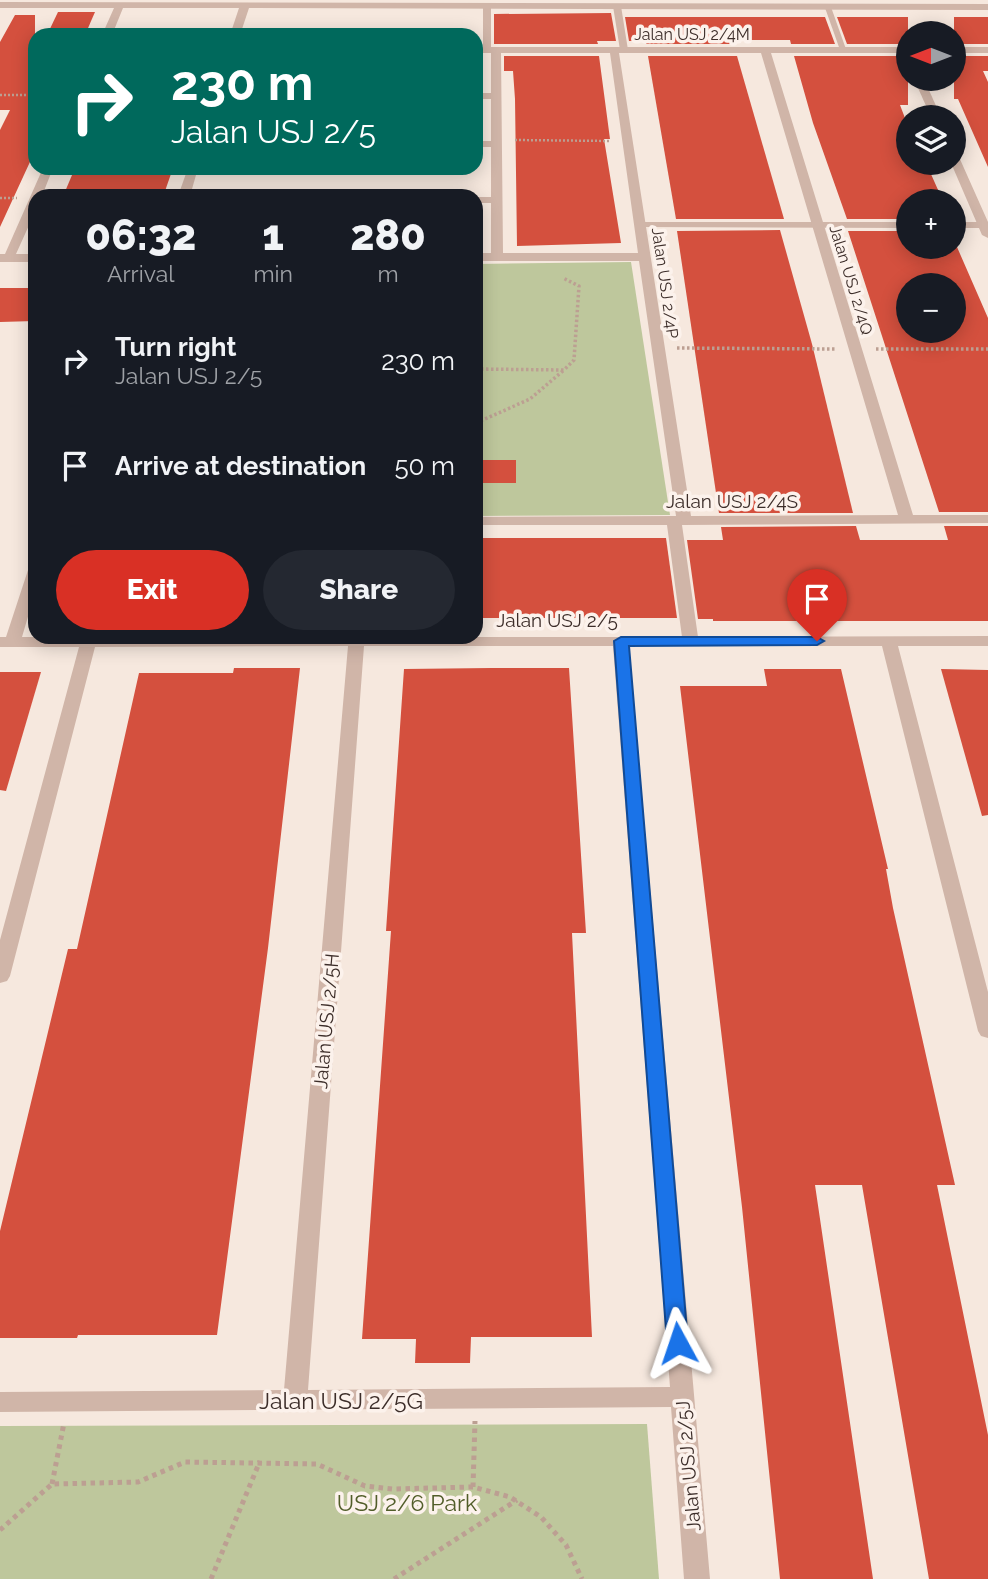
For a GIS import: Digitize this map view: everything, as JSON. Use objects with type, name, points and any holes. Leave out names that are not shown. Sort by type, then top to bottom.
[{"type":"street","points":[[1,6],[233,3],[604,3],[617,6],[826,3],[988,7]]},
{"type":"street","points":[[110,28],[120,5]]},
{"type":"street","points":[[237,28],[245,5]]},
{"type":"street","points":[[486,50],[496,96],[497,257]]},
{"type":"street","name":"Jalan USJ 2/4M","points":[[486,50],[896,51]]},
{"type":"street","name":"Jalan USJ 2/4P","points":[[619,50],[627,141],[658,348],[691,641]]},
{"type":"street","name":"Jalan USJ 2/4Q","points":[[765,50],[907,519]]},
{"type":"street","points":[[966,50],[988,50]]},
{"type":"street","points":[[483,96],[496,96]]},
{"type":"street","points":[[483,143],[496,142]]},
{"type":"street","points":[[962,175],[986,228]]},
{"type":"street","points":[[483,200],[496,200]]},
{"type":"street","points":[[28,212],[4,258],[28,258]]},
{"type":"street","points":[[483,257],[645,257]]},
{"type":"street","name":"Jalan USJ 2/4S","points":[[483,521],[988,519]]},
{"type":"street","points":[[7,642],[28,586]]},
{"type":"street","name":"Jalan USJ 2/5","points":[[483,641],[988,641]]},
{"type":"street","name":"Jalan USJ 2/5J","points":[[621,641],[697,1579]]},
{"type":"street","points":[[889,641],[988,1031]]},
{"type":"street","name":"Jalan USJ 2/5","points":[[7,642],[28,642]]},
{"type":"street","points":[[0,976],[87,644]]},
{"type":"street","name":"Jalan USJ 2/5H","points":[[295,1400],[356,644]]},
{"type":"street","name":"Jalan USJ 2/5G","points":[[0,1402],[682,1397]]},
{"type":"lane","points":[[486,50],[487,3]]},
{"type":"lane","points":[[826,3],[844,50]]},
{"type":"lane","points":[[617,6],[619,50]]},
{"type":"lane","points":[[640,224],[896,225]]},
{"type":"lane","points":[[966,226],[986,228]]},
{"type":"path","points":[[0,95],[28,95]]},
{"type":"path","points":[[496,142],[627,141]]},
{"type":"path","points":[[483,420],[530,400],[574,360],[579,286],[566,278],[554,278]]},
{"type":"path","points":[[658,348],[988,349]]},
{"type":"path","points":[[483,369],[564,370]]},
{"type":"path","points":[[473,1487],[475,1399]]},
{"type":"path","points":[[0,1531],[52,1484],[67,1401]]},
{"type":"path","points":[[211,1579],[260,1461]]},
{"type":"path","points":[[52,1484],[138,1482],[185,1462],[260,1461],[317,1464],[335,1470],[348,1481],[366,1486],[473,1487],[517,1500],[543,1517],[558,1532],[569,1549],[582,1579]]},
{"type":"path","points":[[394,1579],[517,1500]]},
{"type":"green space","points":[[631,262],[670,515],[483,516],[483,264]]},
{"type":"green space","name":"USJ 2/6 Park","points":[[647,1424],[659,1579],[0,1579],[0,1426]]},
{"type":"building","points":[[58,12],[95,12],[88,28],[50,28]]},
{"type":"building","points":[[611,13],[616,41],[597,41],[598,44],[494,44],[494,14]]},
{"type":"building","points":[[15,15],[35,15],[35,28],[28,28],[28,166],[0,227],[0,130],[10,110],[0,110],[0,42]]},
{"type":"building","points":[[625,17],[825,17],[835,44],[791,44],[790,40],[733,40],[734,44],[646,44],[646,41],[629,41]]},
{"type":"building","points":[[837,17],[908,17],[908,21],[896,21],[896,44],[847,44]]},
{"type":"building","points":[[954,17],[988,17],[988,44],[966,44],[966,21],[954,21]]},
{"type":"building","points":[[504,56],[599,56],[610,139],[604,139],[621,243],[517,246],[515,99],[513,71],[504,71]]},
{"type":"building","points":[[648,56],[737,56],[784,219],[676,219]]},
{"type":"building","points":[[794,56],[896,56],[896,91],[908,91],[908,105],[896,105],[896,175],[931,175],[938,189],[896,189],[896,219],[847,219],[813,123]]},
{"type":"building","points":[[966,56],[988,56],[988,71],[983,71],[988,82],[988,167],[966,117],[966,105],[961,105],[958,99],[954,99],[954,91],[966,91]]},
{"type":"building","points":[[72,175],[171,175],[166,189],[66,189]]},
{"type":"building","points":[[780,230],[812,344],[853,513],[719,513],[677,231]]},
{"type":"building","points":[[848,231],[896,231],[896,259],[962,259],[988,318],[988,512],[939,512]]},
{"type":"building","points":[[0,288],[28,288],[28,321],[0,322]]},
{"type":"building","points":[[483,460],[516,460],[516,483],[483,483]]},
{"type":"building","points":[[856,526],[860,540],[948,540],[944,526],[988,526],[988,621],[698,619],[687,540],[723,540],[721,527]]},
{"type":"building","points":[[483,538],[666,538],[677,618],[483,618]]},
{"type":"building","points":[[234,668],[300,668],[268,948],[217,1335],[0,1338],[0,1231],[68,949],[77,949],[139,673],[233,673]]},
{"type":"building","points":[[569,668],[586,933],[572,933],[592,1337],[471,1337],[470,1363],[415,1363],[416,1339],[362,1339],[391,931],[386,931],[404,669]]},
{"type":"building","points":[[764,669],[841,669],[888,869],[893,908],[955,1185],[937,1185],[988,1435],[988,1579],[929,1579],[862,1185],[815,1185],[873,1579],[780,1579],[742,1207],[680,686],[767,686]]},
{"type":"building","points":[[941,669],[988,670],[988,815],[982,816]]},
{"type":"building","points":[[0,672],[41,672],[6,791],[0,790]]},
{"type":"route","points":[[678,1343],[621,641],[817,641]]}]
